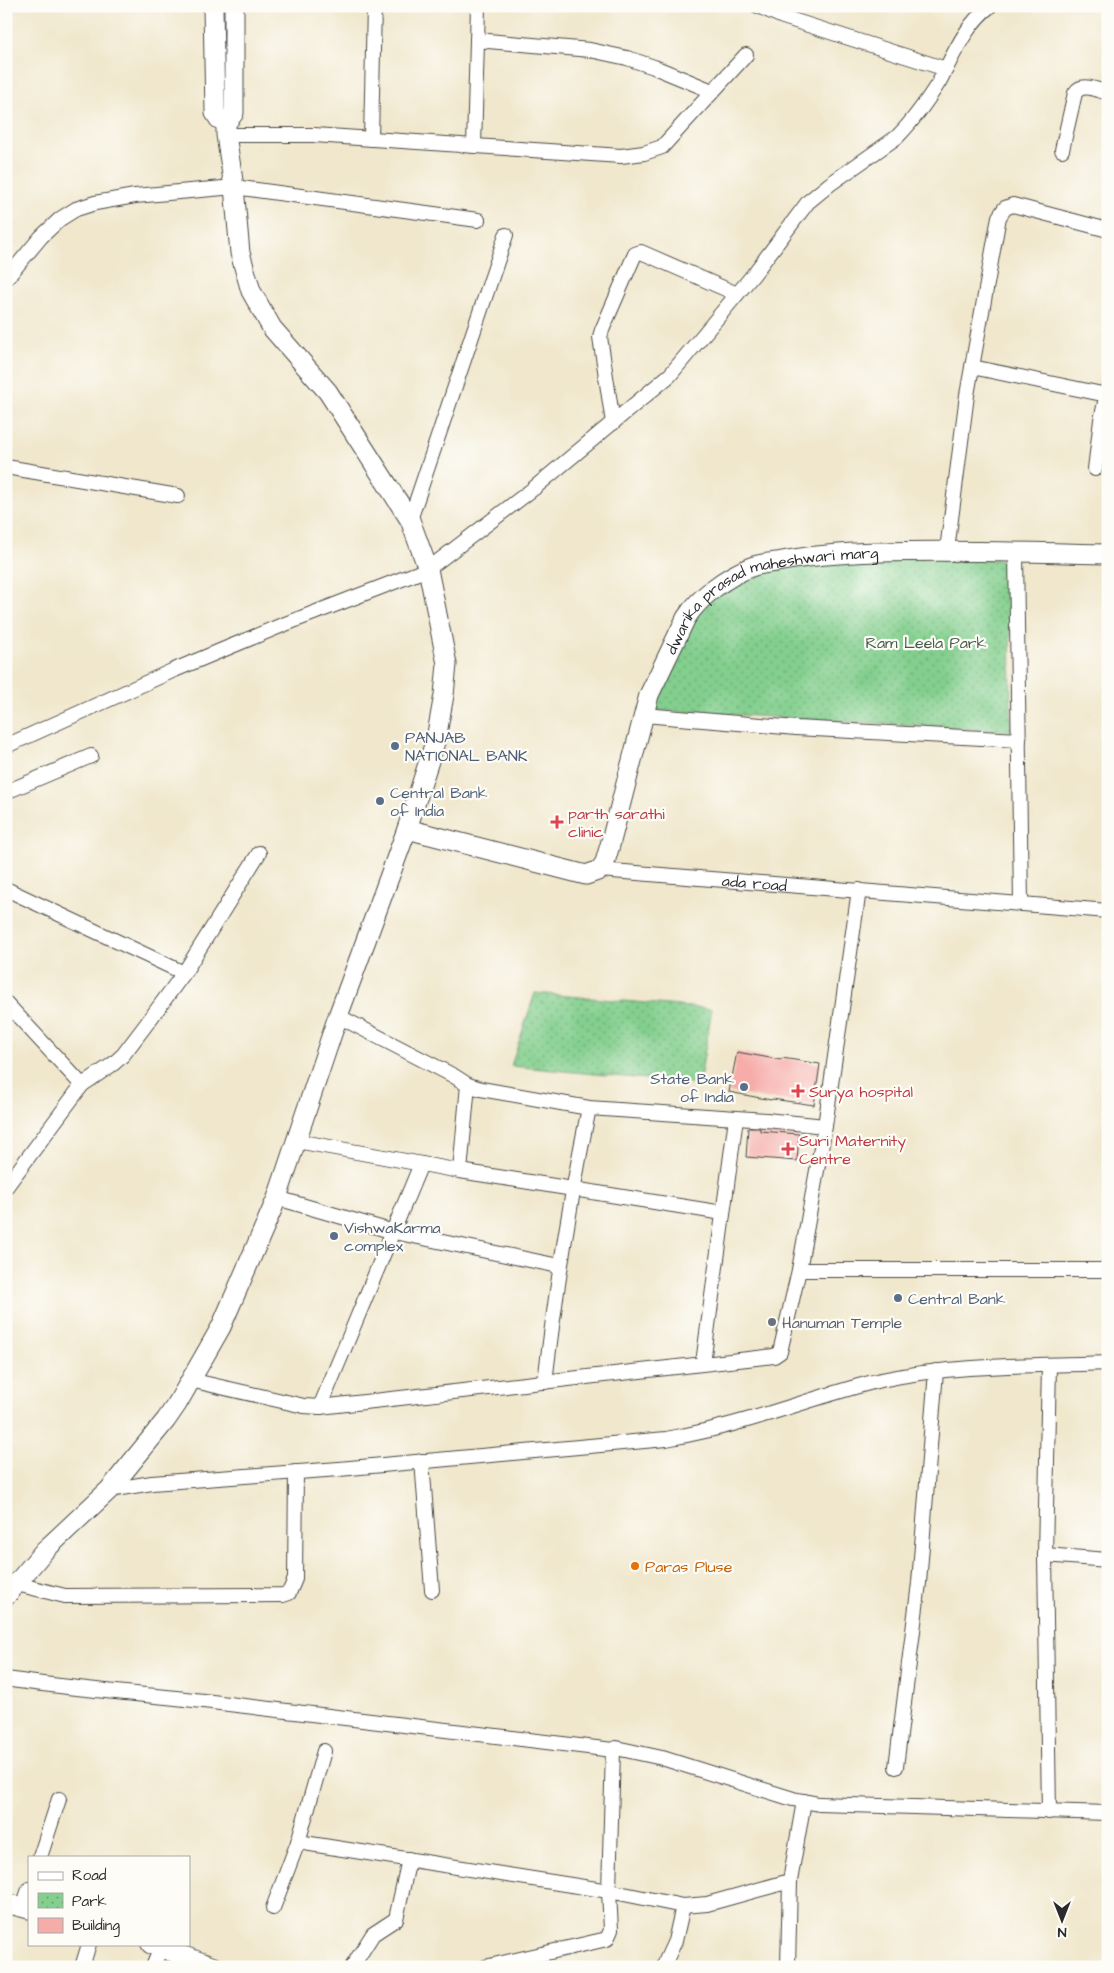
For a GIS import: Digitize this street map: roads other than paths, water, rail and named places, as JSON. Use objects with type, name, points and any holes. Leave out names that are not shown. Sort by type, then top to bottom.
[{"type":"main road","points":[[11,1590],[44,1551],[109,1490],[166,1420],[221,1327],[278,1198],[338,1016],[407,828],[436,739],[444,694],[447,664],[428,569],[410,520],[328,392],[272,328],[251,290],[240,253],[226,129],[215,112],[213,6]]},
{"type":"main road","points":[[226,129],[234,113],[234,6]]},
{"type":"main road","name":"dwarika prasad maheshwari marg","points":[[600,870],[605,862],[610,845],[649,694],[692,607],[738,574],[752,567],[821,555],[947,550],[1108,554]]},
{"type":"main road","name":"ada road","points":[[407,828],[586,875],[600,870]]},
{"type":"main road","points":[[156,1946],[214,1967]]},
{"type":"street","points":[[371,138],[374,6]]},
{"type":"street","points":[[474,146],[478,6]]},
{"type":"street","points":[[758,6],[783,17],[946,68]]},
{"type":"street","points":[[6,746],[172,671],[280,626],[428,569],[533,489],[670,375],[737,294],[808,202],[830,184],[897,137],[906,128],[935,88],[970,26],[990,6]]},
{"type":"street","points":[[477,40],[590,50],[627,58],[712,91]]},
{"type":"street","points":[[226,129],[622,156],[644,153],[662,147],[746,55]]},
{"type":"street","points":[[1062,150],[1077,89],[1083,87],[1108,93]]},
{"type":"street","points":[[6,280],[41,237],[60,219],[76,209],[96,203],[136,196],[234,187],[478,220]]},
{"type":"street","points":[[947,550],[972,367],[999,217],[1005,208],[1013,205],[1108,230]]},
{"type":"street","points":[[410,520],[506,235]]},
{"type":"street","points":[[613,422],[600,337],[635,254],[641,252],[737,294]]},
{"type":"street","points":[[972,367],[1107,392],[1095,469]]},
{"type":"street","points":[[6,466],[178,496]]},
{"type":"street","points":[[1016,552],[1021,903]]},
{"type":"street","points":[[644,715],[796,728],[1019,740]]},
{"type":"street","points":[[6,792],[91,756]]},
{"type":"street","points":[[7,1184],[82,1085],[123,1055],[184,973],[259,853]]},
{"type":"street","name":"ada road","points":[[600,870],[1108,910]]},
{"type":"street","points":[[6,889],[184,973]]},
{"type":"street","points":[[190,1380],[304,1406],[320,1407],[774,1356],[780,1352],[799,1270],[825,1126],[859,890]]},
{"type":"street","points":[[6,1003],[82,1085]]},
{"type":"street","points":[[338,1016],[468,1085],[481,1089],[589,1108],[825,1126]]},
{"type":"street","points":[[460,1170],[468,1085]]},
{"type":"street","points":[[545,1382],[559,1266],[572,1188],[589,1108]]},
{"type":"street","points":[[703,1363],[736,1118]]},
{"type":"street","points":[[297,1141],[421,1164],[723,1214]]},
{"type":"street","points":[[320,1407],[421,1164]]},
{"type":"street","points":[[278,1198],[394,1232],[559,1266]]},
{"type":"street","points":[[799,1270],[1108,1270]]},
{"type":"street","points":[[109,1490],[152,1483],[666,1439],[731,1424],[872,1383],[936,1371],[1108,1363]]},
{"type":"street","points":[[1049,1366],[1045,1556],[1049,1812]]},
{"type":"street","points":[[896,1767],[919,1583],[936,1371]]},
{"type":"street","points":[[422,1461],[432,1590]]},
{"type":"street","points":[[11,1590],[66,1596],[273,1595],[289,1593],[295,1579],[296,1472]]},
{"type":"street","points":[[1045,1556],[1108,1560]]},
{"type":"street","points":[[6,1678],[104,1692],[218,1703],[613,1758]]},
{"type":"street","points":[[485,1967],[607,1939],[612,1930],[609,1891],[613,1758],[616,1748],[662,1758],[801,1813],[819,1804],[890,1808],[1108,1813]]},
{"type":"street","points":[[273,1908],[298,1842],[324,1751]]},
{"type":"street","points":[[40,1856],[59,1799]]},
{"type":"street","points":[[788,1967],[790,1881],[801,1813]]},
{"type":"street","points":[[298,1842],[609,1891],[683,1906],[707,1904],[790,1881]]},
{"type":"street","points":[[352,1967],[373,1934],[396,1919],[409,1859]]},
{"type":"street","points":[[19,1906],[28,1891]]},
{"type":"street","points":[[663,1967],[675,1941],[683,1906]]},
{"type":"street","points":[[82,1967],[88,1946]]},
{"type":"street","points":[[153,1967],[156,1946]]},
{"type":"place","name":"PANJAB NATIONAL BANK","points":[[395,746]]},
{"type":"place","name":"Central Bank of India","points":[[380,801]]},
{"type":"place","name":"parth sarathi clinic","points":[[557,822]]},
{"type":"place","name":"State Bank of India","points":[[744,1087]]},
{"type":"place","name":"Surya hospital","points":[[798,1091]]},
{"type":"place","name":"Suri Maternity Centre","points":[[788,1149]]},
{"type":"place","name":"VishwaKarma complex","points":[[334,1236]]},
{"type":"place","name":"Central Bank","points":[[898,1298]]},
{"type":"place","name":"Hanuman Temple","points":[[772,1322]]},
{"type":"place","name":"Paras Pluse","points":[[635,1566]]},
{"type":"park label","name":"Ram Leela Park","points":[[926,642]]}]
